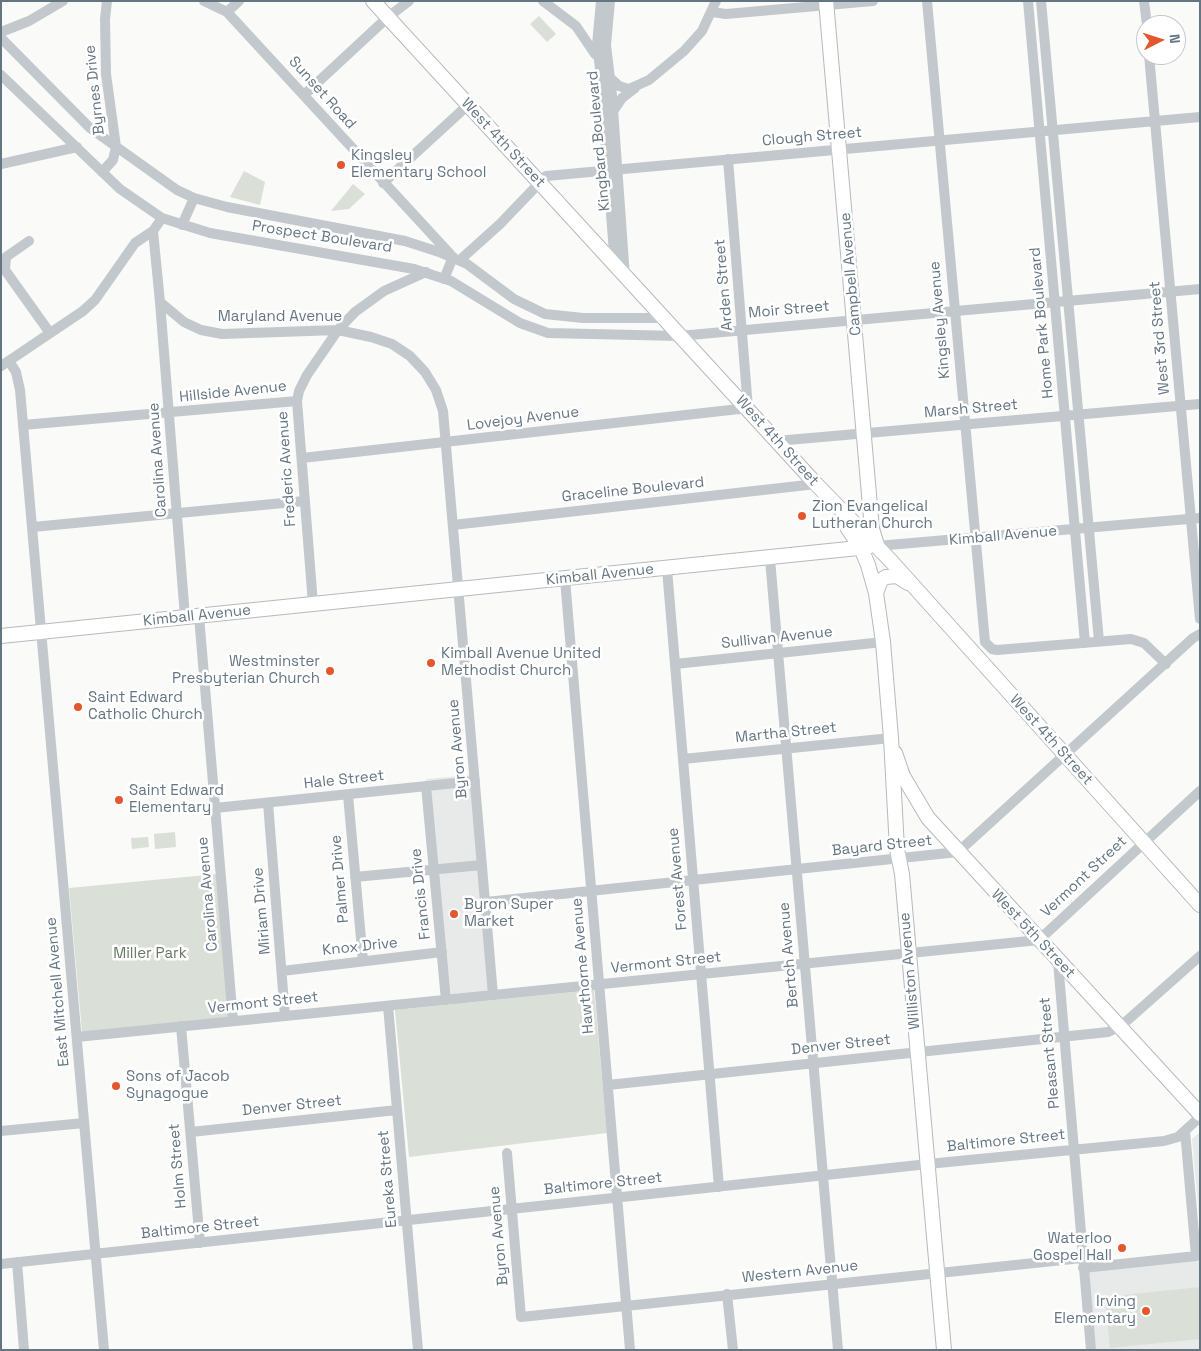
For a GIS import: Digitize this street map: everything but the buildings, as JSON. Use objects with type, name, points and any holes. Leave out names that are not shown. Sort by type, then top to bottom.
[{"type":"main road","name":"West 4th Street","points":[[373,1],[625,278],[748,408],[816,484],[877,546],[1200,905]]},
{"type":"main road","name":"Campbell Avenue","points":[[826,3],[872,529],[877,546]]},
{"type":"main road","name":"Williston Avenue","points":[[816,484],[861,548],[876,593],[883,642],[892,773],[944,1350]]},
{"type":"main road","points":[[815,553],[831,548],[842,539],[844,528],[838,514]]},
{"type":"main road","name":"Kimball Avenue","points":[[1,636],[877,546]]},
{"type":"main road","points":[[876,593],[881,580],[891,576],[897,576],[916,589]]},
{"type":"main road","name":"West 5th Street","points":[[891,738],[897,761],[911,792],[928,818],[1200,1115]]},
{"type":"street","points":[[1,32],[29,21],[63,1]]},
{"type":"street","name":"Byrnes Drive","points":[[102,172],[113,160],[116,147],[106,74],[105,26],[107,1]]},
{"type":"street","name":"Sunset Road","points":[[204,1],[227,12],[383,183],[455,258]]},
{"type":"street","points":[[227,12],[239,1]]},
{"type":"street","points":[[304,95],[388,17],[409,1]]},
{"type":"street","points":[[543,1],[578,28],[592,47],[598,61],[610,79],[624,88],[635,88]]},
{"type":"street","name":"Kingbard Boulevard","points":[[601,1],[598,20],[598,61],[625,278]]},
{"type":"street","name":"Kingbard Boulevard","points":[[610,1],[606,45],[614,110],[612,170],[615,267]]},
{"type":"street","points":[[614,110],[622,98],[649,80],[684,51],[702,32],[716,1]]},
{"type":"street","points":[[712,12],[726,14],[826,3],[873,1]]},
{"type":"street","name":"Kingsley Avenue","points":[[927,1],[983,636],[988,646],[997,650],[1085,643]]},
{"type":"street","name":"Home Park Boulevard","points":[[1028,1],[1085,643]]},
{"type":"street","name":"Home Park Boulevard","points":[[1041,1],[1099,641]]},
{"type":"street","points":[[1144,1],[1145,15]]},
{"type":"street","points":[[578,28],[592,28],[598,20]]},
{"type":"street","name":"Prospect Boulevard","points":[[1,38],[90,128],[177,190],[194,198],[227,207],[405,241],[455,258],[514,299],[545,314],[583,318],[663,318]]},
{"type":"street","name":"West 3rd Street","points":[[1150,65],[1181,405],[1195,518],[1200,619]]},
{"type":"street","name":"Prospect Boulevard","points":[[1,75],[120,189],[162,218],[210,233],[395,264],[426,272],[470,291],[520,323],[538,331],[583,335],[679,336]]},
{"type":"street","points":[[383,183],[468,105]]},
{"type":"street","name":"Clough Street","points":[[455,258],[546,176],[1200,118]]},
{"type":"street","points":[[1,164],[77,147]]},
{"type":"street","name":"Arden Street","points":[[728,160],[748,408]]},
{"type":"street","points":[[182,225],[194,198]]},
{"type":"street","points":[[5,364],[95,300],[135,243],[153,231],[162,218]]},
{"type":"street","points":[[153,231],[160,302]]},
{"type":"street","points":[[29,241],[6,257],[5,270],[7,276],[50,333]]},
{"type":"street","points":[[444,279],[455,258]]},
{"type":"street","name":"Frederic Avenue","points":[[313,604],[297,401],[302,383],[338,330],[355,312],[373,297],[426,272]]},
{"type":"street","name":"Moir Street","points":[[679,336],[1200,289]]},
{"type":"street","name":"Maryland Avenue","points":[[160,302],[184,322],[210,332],[234,334],[338,330],[382,340],[410,356],[431,381],[443,411]]},
{"type":"street","name":"Carolina Avenue","points":[[160,302],[177,512],[216,808],[233,1021]]},
{"type":"street","name":"East Mitchell Avenue","points":[[5,364],[18,381],[23,425],[104,1350]]},
{"type":"street","name":"Hillside Avenue","points":[[23,425],[170,414],[297,401]]},
{"type":"street","name":"Marsh Street","points":[[776,441],[1200,404]]},
{"type":"street","name":"Lovejoy Avenue","points":[[302,458],[446,444],[748,408]]},
{"type":"street","name":"Byron Avenue","points":[[443,411],[494,995]]},
{"type":"street","name":"Graceline Boulevard","points":[[453,525],[816,484]]},
{"type":"street","points":[[32,527],[177,512],[304,502]]},
{"type":"street","name":"Kimball Avenue","points":[[877,546],[975,539],[1195,518]]},
{"type":"street","name":"Bertch Avenue","points":[[770,558],[838,1350]]},
{"type":"street","name":"Forest Avenue","points":[[667,569],[719,1187]]},
{"type":"street","name":"Hawthorne Avenue","points":[[565,579],[630,1350]]},
{"type":"street","points":[[958,852],[1200,634]]},
{"type":"street","points":[[1085,643],[1139,640],[1166,664]]},
{"type":"street","name":"Sullivan Avenue","points":[[675,664],[883,642]]},
{"type":"street","name":"Martha Street","points":[[683,759],[891,738]]},
{"type":"street","name":"Hale Street","points":[[216,808],[475,781]]},
{"type":"street","name":"Francis Drive","points":[[426,786],[446,1000]]},
{"type":"street","name":"Vermont Street","points":[[77,1037],[1039,940],[1200,791]]},
{"type":"street","name":"Palmer Drive","points":[[348,795],[363,961]]},
{"type":"street","name":"Miriam Drive","points":[[268,803],[286,1016]]},
{"type":"street","name":"Bayard Street","points":[[486,902],[900,860],[958,852]]},
{"type":"street","points":[[355,877],[482,865]]},
{"type":"street","name":"Knox Drive","points":[[282,971],[442,952]]},
{"type":"street","name":"Denver Street","points":[[608,1085],[1101,1033],[1120,1026],[1200,956]]},
{"type":"street","name":"Pleasant Street","points":[[1058,962],[1091,1350]]},
{"type":"street","name":"Eureka Street","points":[[388,1006],[418,1350]]},
{"type":"street","name":"Holm Street","points":[[181,1026],[200,1243]]},
{"type":"street","name":"Denver Street","points":[[190,1132],[397,1110]]},
{"type":"street","name":"Baltimore Street","points":[[1,1264],[511,1208],[1164,1141],[1178,1137],[1200,1115]]},
{"type":"street","points":[[1,1131],[84,1123]]},
{"type":"street","name":"Western Avenue","points":[[521,1317],[937,1273],[1196,1256],[1185,1131]]},
{"type":"street","name":"Byron Avenue","points":[[508,1153],[521,1317]]},
{"type":"street","points":[[17,1262],[24,1350]]},
{"type":"street","points":[[727,1294],[733,1350]]},
{"type":"shaded area","points":[[471,775],[490,999],[452,1005],[426,779]]},
{"type":"shaded area","points":[[1200,1132],[1200,1228],[1192,1139]]},
{"type":"shaded area","name":"Irving Elementary","points":[[1200,1259],[1200,1350],[1095,1350],[1089,1272]]},
{"type":"green space","points":[[539,16],[556,34],[547,42],[530,24]]},
{"type":"green space","points":[[244,171],[265,182],[260,205],[230,197]]},
{"type":"green space","points":[[353,184],[365,194],[349,209],[331,211]]},
{"type":"green space","points":[[175,832],[176,847],[155,849],[154,834]]},
{"type":"green space","points":[[148,837],[149,847],[132,849],[131,838]]},
{"type":"green space","name":"Miller Park","points":[[217,874],[229,1019],[82,1032],[69,888]]},
{"type":"green space","points":[[594,990],[607,1133],[409,1157],[395,1010]]},
{"type":"green space","points":[[1200,1287],[1200,1339],[1110,1348],[1105,1297]]},
{"type":"place","name":"Kingsley Elementary School","points":[[341,165]]},
{"type":"place","name":"Zion Evangelical Lutheran Church","points":[[802,516]]},
{"type":"place","name":"Kimball Avenue United Methodist Church","points":[[431,663]]},
{"type":"place","name":"Westminster Presbyterian Church","points":[[330,671]]},
{"type":"place","name":"Saint Edward Catholic Church","points":[[78,707]]},
{"type":"place","name":"Saint Edward Elementary","points":[[119,800]]},
{"type":"place","name":"Byron Super Market","points":[[454,914]]},
{"type":"place","name":"Sons of Jacob Synagogue","points":[[116,1086]]},
{"type":"place","name":"Waterloo Gospel Hall","points":[[1122,1248]]},
{"type":"place","name":"Irving Elementary","points":[[1146,1311]]}]
